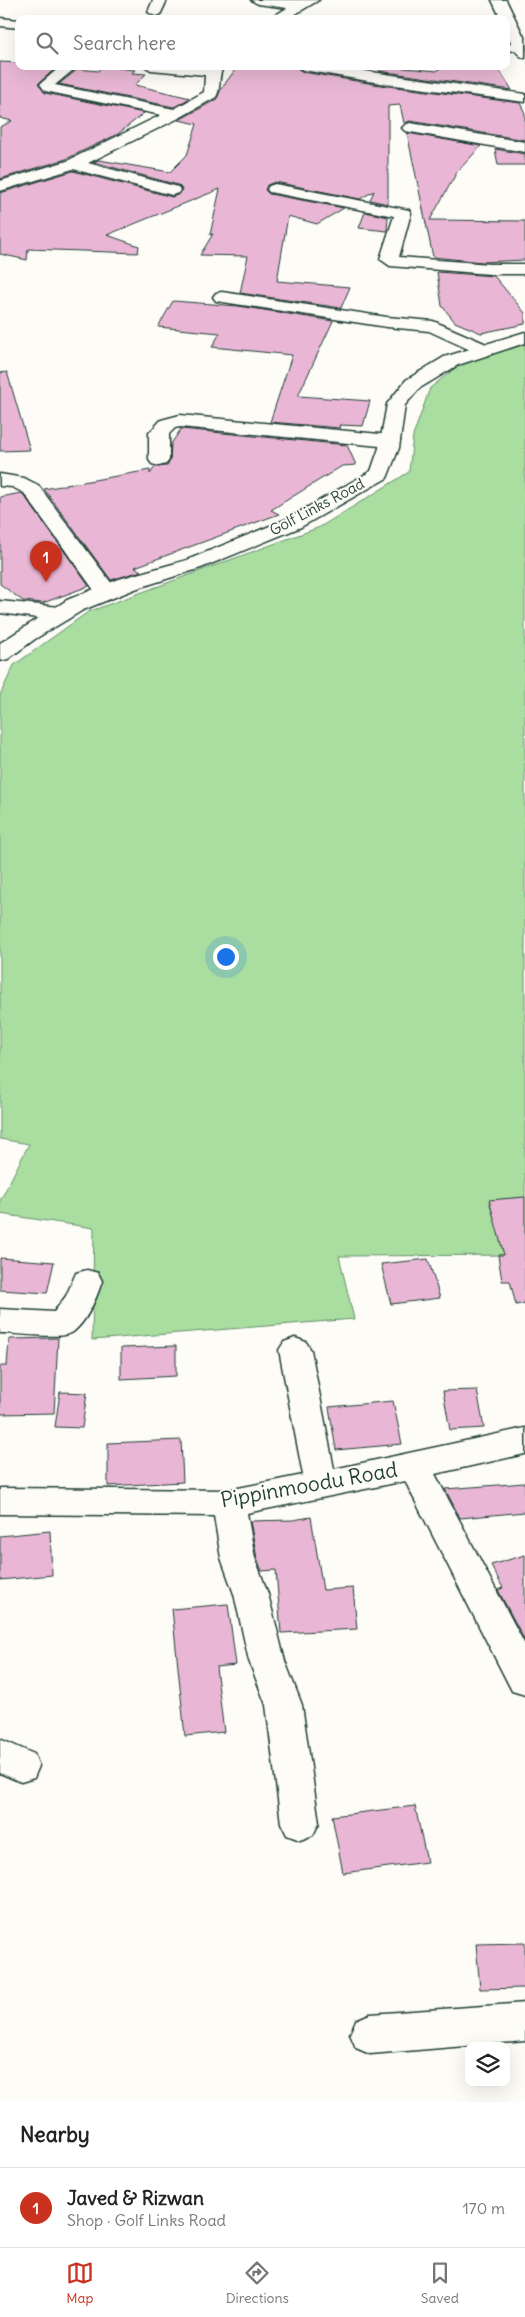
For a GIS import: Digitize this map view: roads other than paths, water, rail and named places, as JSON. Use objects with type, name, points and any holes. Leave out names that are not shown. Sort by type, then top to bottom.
[{"type":"street","points":[[258,0],[298,5]]},
{"type":"street","points":[[282,15],[298,5],[312,0]]},
{"type":"street","points":[[499,0],[505,15]]},
{"type":"street","points":[[0,22],[15,24]]},
{"type":"street","points":[[510,30],[517,49]]},
{"type":"street","points":[[66,70],[47,84],[50,88],[176,114]]},
{"type":"street","points":[[0,186],[73,164],[176,114],[211,94],[215,70]]},
{"type":"street","points":[[327,70],[525,98]]},
{"type":"street","points":[[410,128],[525,147]]},
{"type":"street","points":[[73,164],[172,190]]},
{"type":"street","points":[[275,189],[403,213],[389,259],[396,262],[490,269],[525,269]]},
{"type":"street","points":[[222,297],[387,322],[433,326],[485,350]]},
{"type":"street","name":"Golf Links Road","points":[[0,654],[75,605],[107,592],[194,564],[294,523],[380,474],[390,440],[396,404],[414,384],[451,361],[525,337]]},
{"type":"street","points":[[159,460],[160,432],[168,424],[180,421],[390,440]]},
{"type":"street","points":[[0,480],[18,482],[31,490],[107,592]]},
{"type":"street","points":[[0,607],[60,614]]},
{"type":"street","points":[[0,1321],[62,1324],[80,1300],[87,1281]]},
{"type":"street","points":[[295,1350],[320,1485]]},
{"type":"street","name":"Pippinmoodu Road","points":[[0,1501],[228,1503],[414,1466],[525,1441]]},
{"type":"street","points":[[414,1466],[525,1680]]},
{"type":"street","points":[[228,1503],[238,1558],[250,1594],[267,1660],[284,1705],[300,1823]]},
{"type":"street","points":[[370,2034],[525,2022]]},
{"type":"place","name":"Javed & Rizwan","points":[[46,582]]}]
